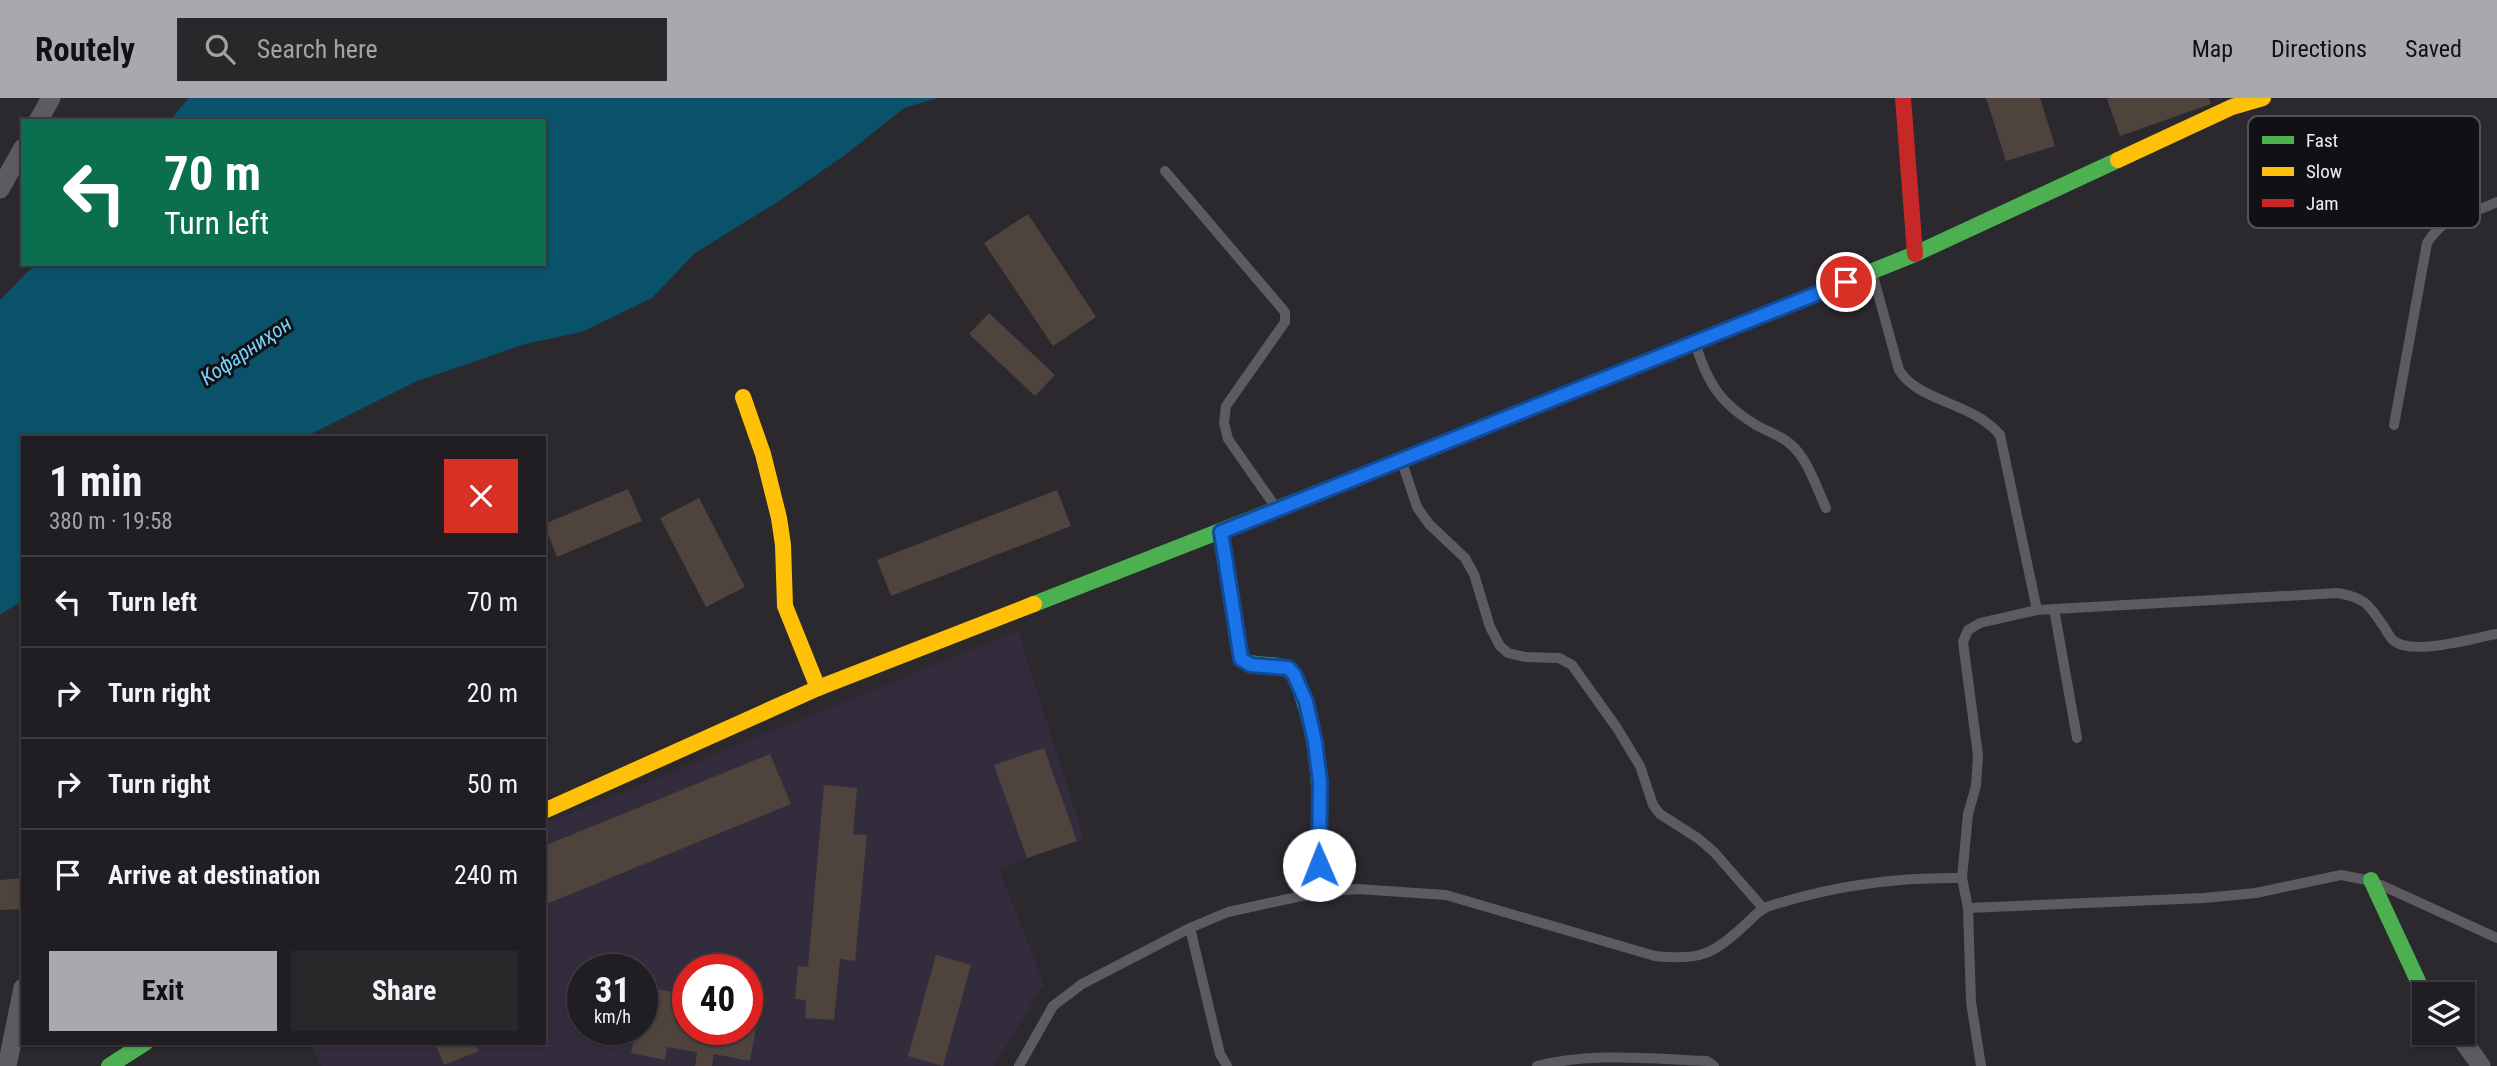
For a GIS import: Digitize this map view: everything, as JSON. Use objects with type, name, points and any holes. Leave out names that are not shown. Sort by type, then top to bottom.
[{"type":"street","points":[[39,119],[51,98]]},
{"type":"street","points":[[1903,98],[1915,254]]},
{"type":"street","points":[[546,810],[818,688],[1278,510],[1915,254],[2232,107],[2263,98]]},
{"type":"street","points":[[0,189],[21,152]]},
{"type":"street","points":[[743,397],[763,454],[779,518],[783,545],[785,606],[818,688]]},
{"type":"street","points":[[1221,532],[1241,659],[1251,665],[1288,668],[1294,674],[1306,702],[1320,782],[1320,892]]},
{"type":"street","points":[[2371,880],[2418,982]]},
{"type":"street","points":[[6,1066],[21,998]]},
{"type":"street","points":[[109,1066],[142,1045]]},
{"type":"street","points":[[2466,1045],[2481,1066]]},
{"type":"lane","points":[[1165,171],[1284,312],[1285,322],[1226,406],[1224,423],[1228,439],[1278,510]]},
{"type":"lane","points":[[2480,208],[2497,202]]},
{"type":"lane","points":[[2394,425],[2427,243],[2437,228]]},
{"type":"lane","points":[[1871,272],[1899,370],[1904,378],[1915,387],[1979,415],[2000,435],[2037,610]]},
{"type":"lane","points":[[1695,343],[1703,370],[1717,395],[1753,424],[1789,443],[1802,456],[1826,508]]},
{"type":"lane","points":[[1401,461],[1417,507],[1429,524],[1465,558],[1474,574],[1490,627],[1500,646],[1508,653],[1525,657],[1559,658],[1572,666],[1617,728],[1640,766],[1653,805],[1660,814],[1714,852],[1763,908]]},
{"type":"lane","points":[[1981,1066],[1971,1002],[1968,908],[1962,878],[1968,814],[1976,786],[1978,755],[1963,642],[1968,630],[1980,624],[2037,610],[2338,593],[2356,596],[2367,603],[2393,641],[2406,647],[2421,648],[2497,634]]},
{"type":"lane","points":[[2054,609],[2077,738]]},
{"type":"lane","points":[[1968,908],[2204,898],[2256,893],[2341,876],[2371,880],[2497,938]]},
{"type":"lane","points":[[1018,1066],[1053,1006],[1082,985],[1190,928],[1228,912],[1320,892],[1357,889],[1446,895],[1656,956],[1678,959],[1698,957],[1722,946],[1763,908],[1857,885],[1916,877],[1962,878]]},
{"type":"lane","points":[[1190,928],[1220,1054],[1227,1066]]},
{"type":"lane","points":[[1537,1066],[1567,1060],[1608,1057],[1707,1061],[1714,1066]]},
{"type":"shaded area","points":[[1018,631],[1084,839],[999,869],[1044,984],[994,1066],[321,1066],[311,1045],[546,1045],[546,823]]},
{"type":"water","name":"Кофарниҳон","points":[[189,98],[938,98],[904,108],[845,155],[779,201],[695,253],[652,298],[582,332],[525,344],[415,382],[307,436],[21,436],[21,601],[0,615],[0,300],[33,266],[546,266],[546,119],[171,119]]},
{"type":"building","points":[[1986,98],[2040,98],[2055,146],[2006,161]]},
{"type":"building","points":[[2209,98],[2211,104],[2120,136],[2107,99]]},
{"type":"building","points":[[1028,214],[1096,317],[1053,346],[984,243]]},
{"type":"building","points":[[989,313],[1055,375],[1035,396],[969,334]]},
{"type":"building","points":[[628,489],[642,521],[557,557],[546,523]]},
{"type":"building","points":[[1057,490],[1071,526],[891,596],[877,560]]},
{"type":"building","points":[[699,498],[745,587],[706,607],[660,518]]},
{"type":"building","points":[[1044,748],[1077,841],[1027,858],[994,765]]},
{"type":"building","points":[[770,754],[791,804],[546,904],[546,845]]},
{"type":"building","points":[[824,785],[857,788],[853,834],[867,835],[855,961],[840,959],[834,1020],[805,1018],[806,1000],[795,999],[798,966],[808,967]]},
{"type":"building","points":[[21,878],[21,909],[0,910],[0,880]]},
{"type":"building","points":[[936,955],[971,965],[943,1066],[908,1056]]},
{"type":"building","points":[[658,990],[672,992],[672,1045],[753,1045],[750,1061],[714,1054],[712,1066],[695,1066],[697,1052],[667,1047],[665,1060],[631,1053],[633,1045],[658,1045]]},
{"type":"building","points":[[436,1045],[477,1045],[479,1051],[444,1065]]},
{"type":"traffic: fast","points":[[1666,354],[1915,254],[2118,160]]},
{"type":"traffic: fast","points":[[1034,604],[1419,453]]},
{"type":"traffic: fast","points":[[1221,532],[1241,659],[1253,664],[1281,666],[1292,673],[1299,685],[1310,721],[1318,769],[1320,892]]},
{"type":"traffic: fast","points":[[2371,880],[2418,982]]},
{"type":"traffic: fast","points":[[109,1066],[142,1045]]},
{"type":"traffic: slow","points":[[2118,160],[2232,107],[2263,98]]},
{"type":"traffic: slow","points":[[1419,453],[1666,354]]},
{"type":"traffic: slow","points":[[743,397],[763,454],[779,518],[783,545],[785,606],[818,688]]},
{"type":"traffic: slow","points":[[546,810],[818,688],[1034,604]]},
{"type":"traffic: jam","points":[[1903,98],[1915,254]]},
{"type":"route","points":[[1319,865],[1320,782],[1306,702],[1294,674],[1288,668],[1251,665],[1241,659],[1221,532],[1846,282]]}]
